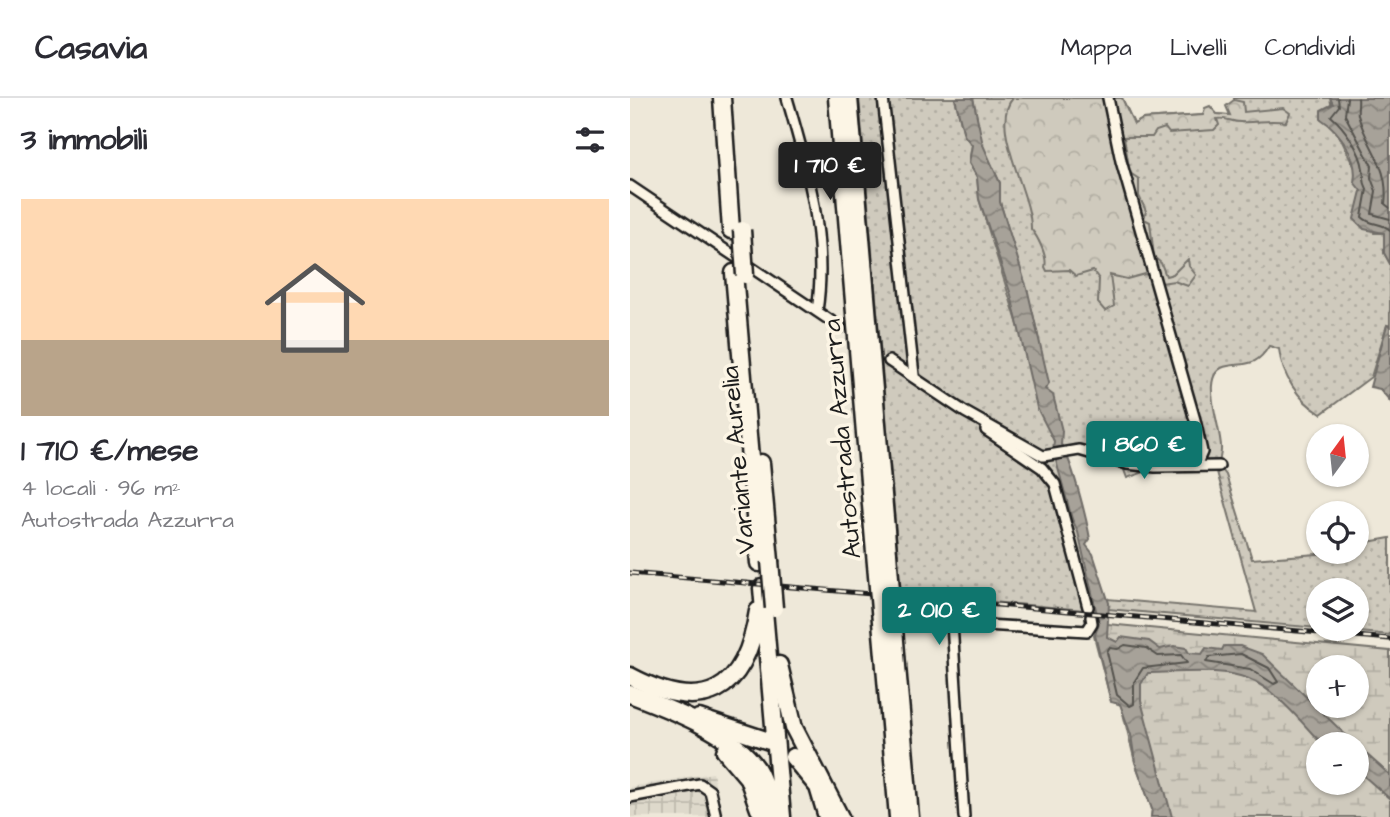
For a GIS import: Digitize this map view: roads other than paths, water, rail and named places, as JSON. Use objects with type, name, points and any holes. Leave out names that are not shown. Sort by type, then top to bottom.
[{"type":"highway","name":"Variante Aurelia","points":[[722,98],[737,230]]},
{"type":"highway","name":"Variante Aurelia","points":[[732,98],[740,274],[782,817]]},
{"type":"highway","name":"Autostrada Azzurra","points":[[836,98],[882,553]]},
{"type":"highway","name":"Autostrada Azzurra","points":[[849,98],[891,666],[898,817]]},
{"type":"highway","name":"Variante Aurelia","points":[[764,562],[762,588],[779,665],[793,817]]},
{"type":"highway","points":[[630,676],[675,695],[697,695],[719,687],[735,674],[746,657],[765,608]]},
{"type":"highway","points":[[779,665],[794,728],[840,817]]},
{"type":"highway","name":"Autostrada Azzurra","points":[[891,666],[911,817]]},
{"type":"highway","points":[[630,692],[725,739],[749,760],[762,780],[769,817]]},
{"type":"highway","points":[[669,710],[769,741]]},
{"type":"highway","points":[[669,710],[737,762],[754,789],[761,817]]},
{"type":"highway","points":[[793,757],[818,787],[827,817]]},
{"type":"street","points":[[788,98],[816,203],[820,294],[817,311]]},
{"type":"street","points":[[883,98],[914,375]]},
{"type":"street","points":[[1108,98],[1121,161],[1195,420],[1202,452],[1196,466]]},
{"type":"street","points":[[630,186],[840,327]]},
{"type":"street","points":[[889,361],[953,403],[1043,456],[1072,450],[1127,464],[1219,466]]},
{"type":"street","points":[[953,403],[956,410],[1042,468],[1055,484],[1088,607]]},
{"type":"street","points":[[964,817],[952,623],[1087,631],[1093,623],[1091,617]]},
{"type":"street","points":[[630,797],[694,784],[706,787],[712,797],[716,817]]},
{"type":"water","points":[[955,98],[973,98],[983,145],[1000,183],[1000,202],[1028,292],[1049,383],[1045,389],[1053,395],[1062,431],[1061,445],[1074,475],[1082,504],[1090,539],[1086,545],[1093,554],[1109,603],[1107,637],[1117,642],[1121,637],[1149,641],[1160,649],[1174,646],[1186,648],[1189,653],[1202,654],[1206,648],[1222,650],[1224,646],[1240,646],[1262,654],[1306,697],[1306,718],[1328,718],[1343,732],[1311,732],[1277,697],[1245,677],[1206,672],[1148,673],[1141,684],[1141,701],[1172,817],[1151,817],[1152,809],[1135,762],[1131,735],[1120,704],[1111,702],[1095,635],[1099,623],[1078,532],[1053,450],[1054,441],[1037,408],[1011,295],[979,199],[977,177],[969,163],[972,145],[964,135]]},
{"type":"water","points":[[1330,98],[1390,98],[1390,264],[1384,253],[1384,233],[1364,229],[1354,219],[1361,191],[1354,182],[1354,164],[1341,138],[1321,119],[1321,110],[1333,104]]},
{"type":"water","points":[[1387,325],[1390,326],[1390,401],[1380,389],[1370,387]]},
{"type":"water","points":[[1369,756],[1390,775],[1390,799],[1369,780]]},
{"type":"railway","points":[[630,573],[1390,639]]}]
